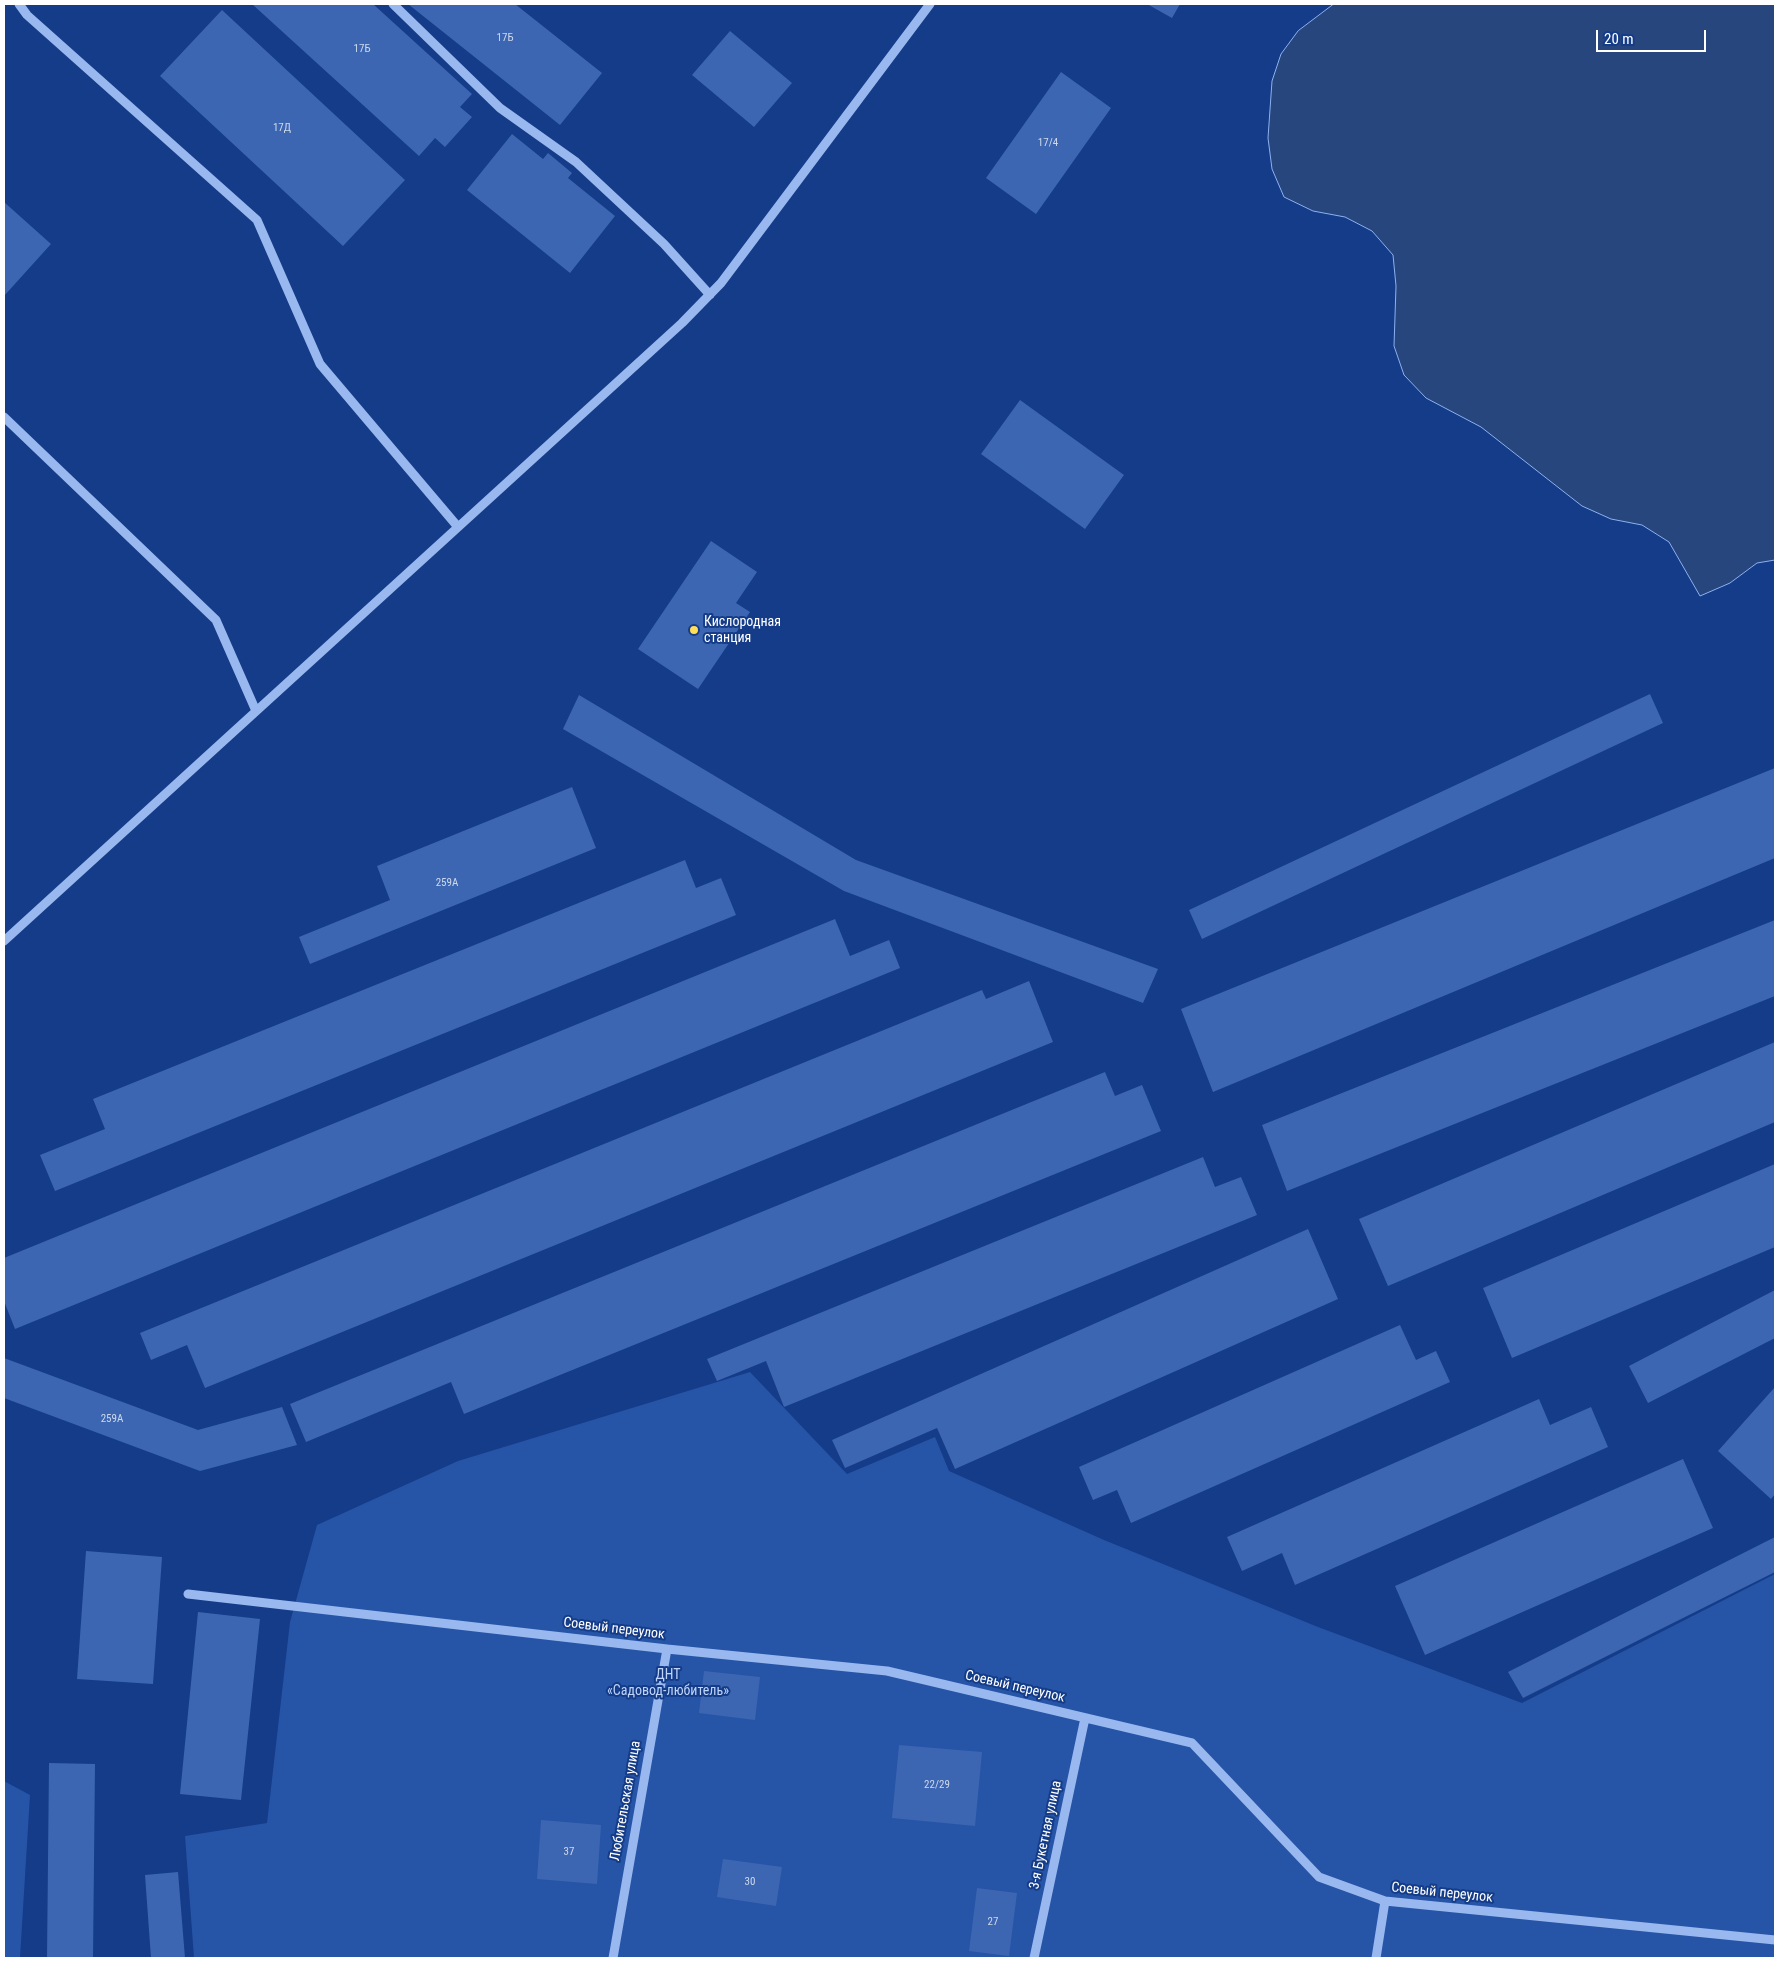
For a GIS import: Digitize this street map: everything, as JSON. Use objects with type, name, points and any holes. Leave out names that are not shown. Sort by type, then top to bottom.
[{"type":"street","points":[[19,4],[27,15],[257,220],[320,364],[458,527]]},
{"type":"street","points":[[394,4],[500,108],[576,162],[664,244],[710,295]]},
{"type":"street","points":[[4,941],[682,323],[710,295],[721,283],[930,4]]},
{"type":"street","points":[[4,417],[216,620],[256,711]]},
{"type":"street","name":"Соевый переулок","points":[[188,1594],[667,1649],[887,1671],[1192,1743],[1319,1877],[1385,1901],[1775,1940]]},
{"type":"street","name":"Любительская улица","points":[[613,1958],[667,1649]]},
{"type":"street","name":"3-я Букетная улица","points":[[1034,1958],[1085,1718]]},
{"type":"street","points":[[1376,1958],[1385,1901]]},
{"type":"green space","name":"ДНТ «Садовод-любитель»","points":[[750,1372],[847,1474],[935,1437],[949,1471],[1104,1540],[1318,1627],[1522,1703],[1775,1574],[1775,1958],[194,1958],[185,1836],[267,1823],[290,1622],[317,1525],[458,1461]]},
{"type":"green space","points":[[4,1781],[30,1795],[20,1958],[4,1958]]},
{"type":"shaded area","points":[[1334,4],[1775,4],[1775,560],[1757,563],[1730,583],[1700,596],[1669,542],[1642,525],[1611,519],[1582,506],[1481,427],[1426,398],[1404,375],[1394,346],[1396,286],[1393,255],[1372,231],[1345,217],[1313,211],[1284,197],[1272,169],[1268,138],[1272,81],[1281,54],[1298,31]]},
{"type":"building","points":[[252,4],[373,4],[472,94],[460,107],[472,117],[445,147],[435,138],[419,156]]},
{"type":"building","points":[[408,4],[515,4],[602,73],[560,125]]},
{"type":"building","points":[[1147,4],[1180,4],[1172,18]]},
{"type":"building","points":[[222,10],[405,180],[343,246],[160,76]]},
{"type":"building","points":[[730,31],[792,83],[754,127],[692,75]]},
{"type":"building","points":[[1061,72],[1111,108],[1036,214],[986,178]]},
{"type":"building","points":[[512,134],[543,159],[548,153],[572,173],[568,178],[615,216],[570,273],[467,190]]},
{"type":"building","points":[[4,202],[51,244],[4,296]]},
{"type":"building","points":[[1020,400],[1124,475],[1085,529],[981,454]]},
{"type":"building","name":"Кислородная станция","points":[[711,541],[757,572],[736,603],[750,612],[698,689],[638,649]]},
{"type":"building","points":[[1650,694],[1663,723],[1202,939],[1189,910]]},
{"type":"building","points":[[579,695],[856,860],[1158,969],[1143,1003],[844,891],[563,729]]},
{"type":"building","points":[[1775,768],[1775,858],[1213,1092],[1181,1009]]},
{"type":"building","points":[[572,787],[596,848],[310,964],[299,937],[390,900],[377,866]]},
{"type":"building","points":[[685,860],[696,888],[721,878],[736,915],[55,1191],[40,1155],[105,1129],[93,1099]]},
{"type":"building","points":[[835,919],[850,956],[889,940],[900,968],[15,1329],[4,1301],[4,1258]]},
{"type":"building","points":[[1775,920],[1775,996],[1287,1191],[1262,1125]]},
{"type":"building","points":[[1029,981],[1053,1042],[205,1388],[187,1345],[151,1360],[140,1333],[982,990],[986,999]]},
{"type":"building","points":[[1775,1042],[1775,1122],[1388,1286],[1359,1219]]},
{"type":"building","points":[[1105,1072],[1115,1096],[1142,1085],[1161,1131],[464,1414],[451,1382],[306,1442],[290,1404]]},
{"type":"building","points":[[1203,1157],[1215,1187],[1241,1177],[1257,1215],[784,1407],[766,1361],[717,1381],[707,1359]]},
{"type":"building","points":[[1775,1164],[1775,1247],[1512,1358],[1483,1288]]},
{"type":"building","points":[[1308,1229],[1338,1299],[955,1469],[937,1428],[845,1468],[832,1440]]},
{"type":"building","points":[[1775,1290],[1775,1338],[1648,1403],[1629,1366]]},
{"type":"building","points":[[1400,1325],[1416,1360],[1436,1351],[1450,1382],[1131,1523],[1117,1490],[1093,1500],[1079,1467]]},
{"type":"building","points":[[4,1358],[198,1430],[282,1407],[297,1445],[200,1471],[4,1398]]},
{"type":"building","points":[[1775,1387],[1775,1494],[1771,1499],[1718,1451]]},
{"type":"building","points":[[1539,1399],[1550,1425],[1591,1407],[1608,1447],[1295,1585],[1282,1553],[1242,1571],[1227,1537]]},
{"type":"building","points":[[1683,1459],[1713,1528],[1425,1655],[1395,1586]]},
{"type":"building","points":[[1775,1537],[1775,1572],[1523,1698],[1508,1672]]},
{"type":"building","points":[[86,1551],[162,1557],[153,1684],[77,1679]]},
{"type":"building","points":[[198,1612],[260,1619],[241,1800],[180,1794]]},
{"type":"building","points":[[704,1671],[760,1677],[755,1720],[699,1713]]},
{"type":"building","points":[[899,1745],[982,1752],[975,1826],[892,1818]]},
{"type":"building","points":[[49,1763],[95,1764],[93,1958],[47,1958]]},
{"type":"building","points":[[541,1820],[601,1825],[597,1884],[537,1879]]},
{"type":"building","points":[[723,1859],[782,1867],[776,1906],[717,1897]]},
{"type":"building","points":[[178,1872],[185,1958],[151,1958],[145,1875]]},
{"type":"building","points":[[977,1888],[1017,1893],[1009,1956],[969,1951]]},
{"type":"place","name":"Кислородная станция","points":[[694,630]]}]
